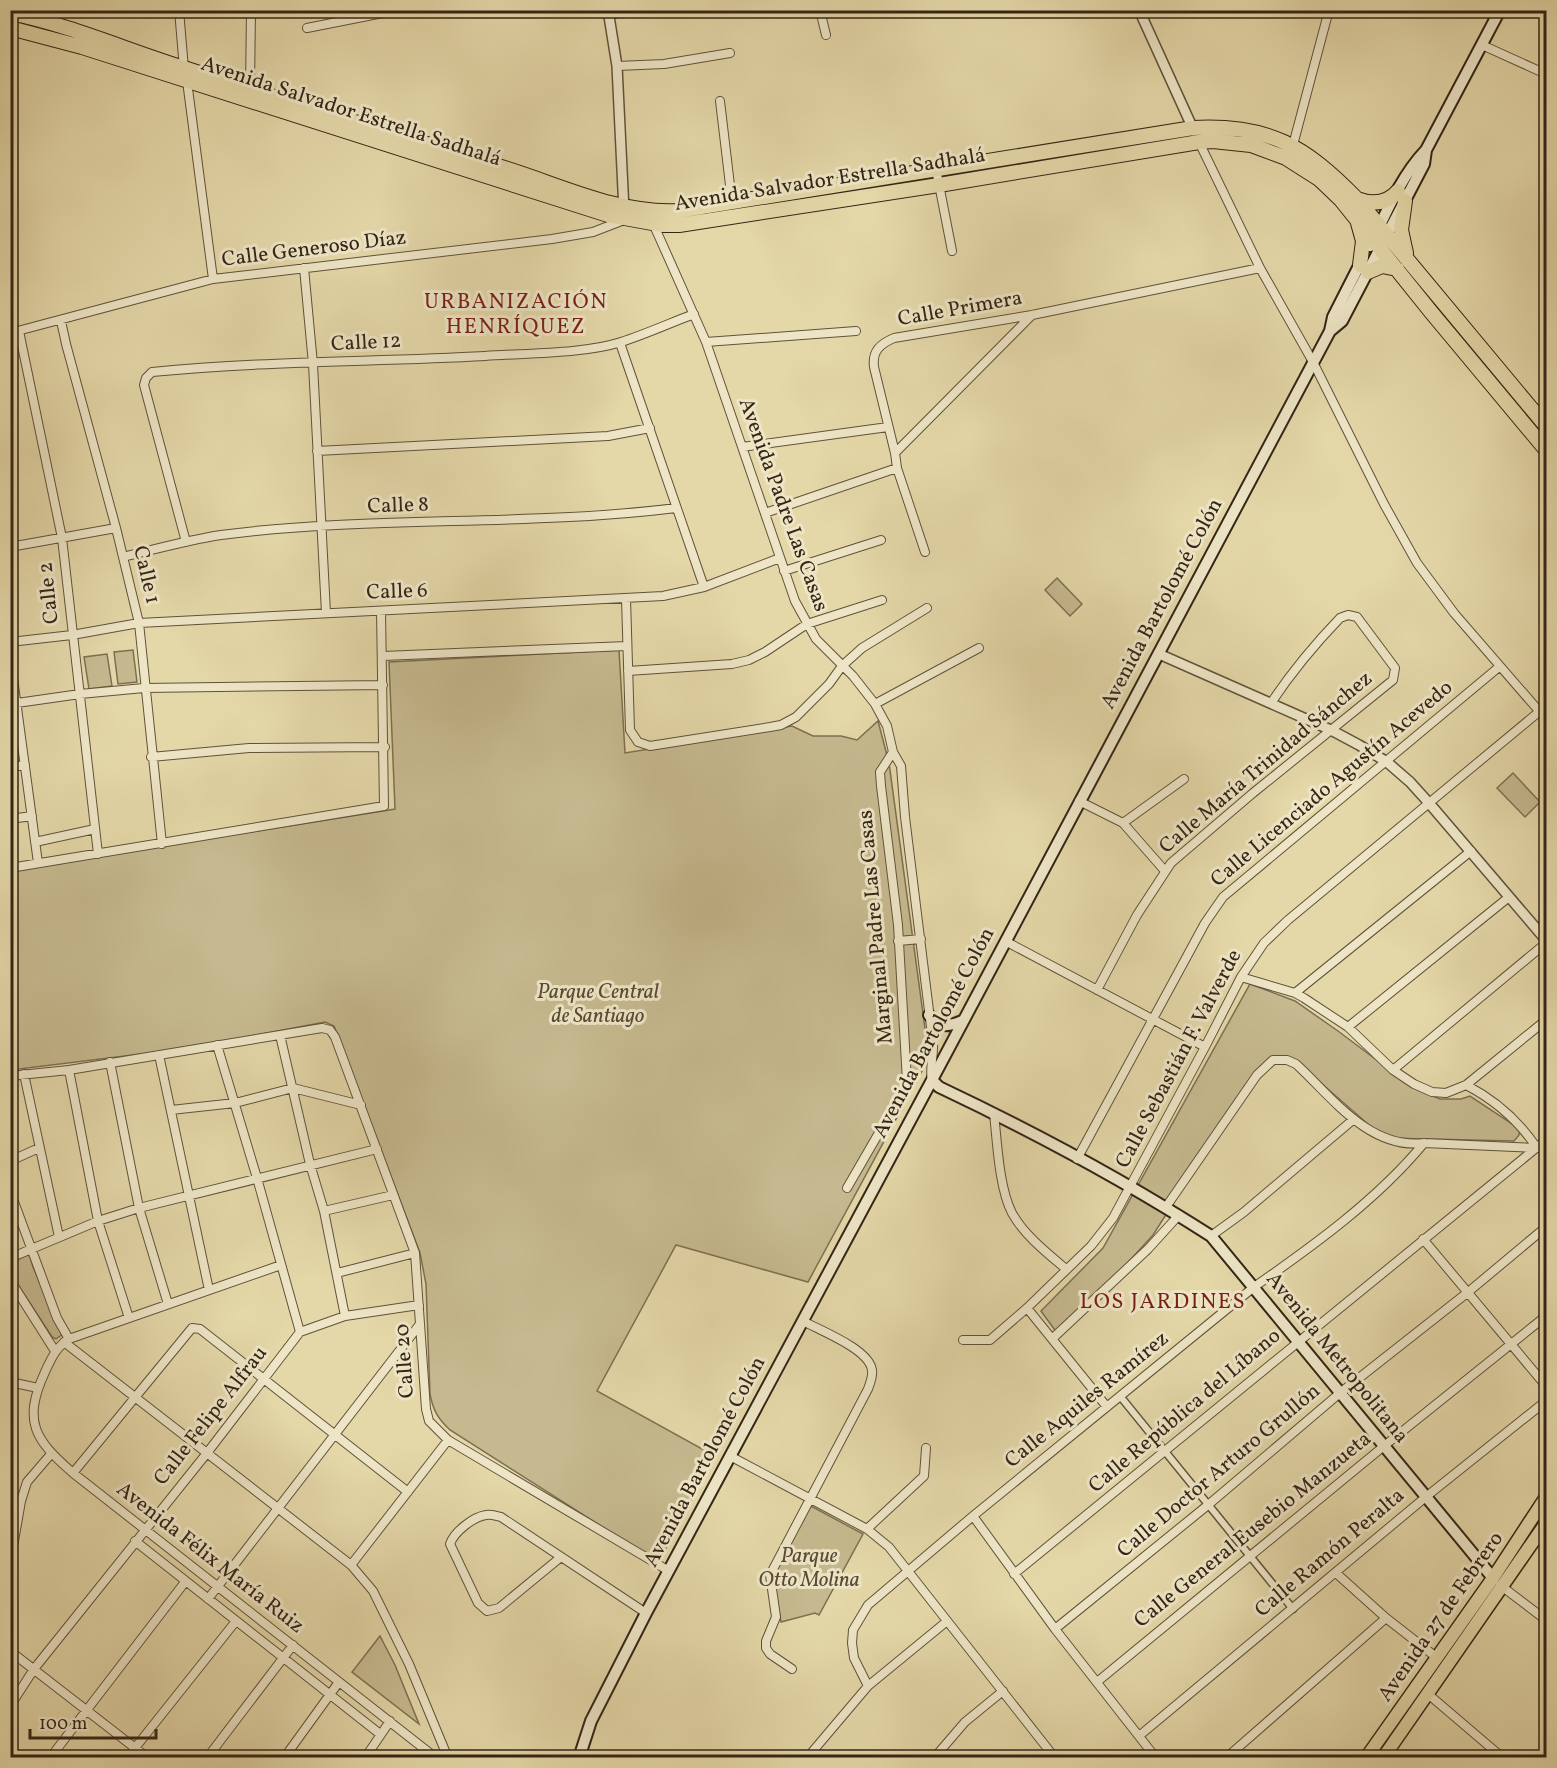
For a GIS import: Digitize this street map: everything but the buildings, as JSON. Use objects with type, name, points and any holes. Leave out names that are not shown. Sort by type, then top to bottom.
[{"type":"highway","name":"Avenida Salvador Estrella Sadhalá","points":[[10,13],[70,29],[185,75],[250,88],[625,212],[653,224],[679,225],[1199,142],[1251,145],[1286,158],[1319,179],[1341,200],[1546,450]]},
{"type":"highway","name":"Avenida Salvador Estrella Sadhalá","points":[[10,28],[185,75],[601,213],[677,211],[1193,129],[1232,128],[1256,132],[1293,145],[1326,168],[1358,199],[1546,426]]},
{"type":"highway","points":[[1358,199],[1377,203],[1402,196],[1401,230],[1407,258]]},
{"type":"highway","points":[[1353,214],[1363,241],[1364,268],[1382,266],[1397,269]]},
{"type":"main road","name":"Avenida Bartolomé Colón","points":[[579,1758],[591,1721],[646,1612],[1159,654],[1330,330],[1333,317],[1377,244],[1402,196],[1416,160],[1426,150],[1500,10]]},
{"type":"main road","points":[[929,1015],[939,1025],[946,1027],[962,1021]]},
{"type":"main road","name":"Avenida Metropolitana","points":[[932,1080],[939,1086],[994,1113],[1166,1207],[1211,1236],[1427,1496],[1492,1578]]},
{"type":"main road","name":"Avenida 27 de Febrero","points":[[1366,1758],[1546,1497]]},
{"type":"main road","name":"Avenida 27 de Febrero","points":[[1383,1758],[1546,1523]]},
{"type":"street","points":[[180,10],[185,75],[213,279]]},
{"type":"street","points":[[250,88],[251,10]]},
{"type":"street","points":[[307,28],[398,10]]},
{"type":"street","points":[[625,212],[617,66],[609,13],[634,10]]},
{"type":"street","points":[[820,10],[826,35]]},
{"type":"street","points":[[1138,10],[1260,268],[1313,362],[1383,504],[1417,563],[1439,594],[1499,667],[1539,711]]},
{"type":"street","points":[[1293,145],[1329,10]]},
{"type":"street","points":[[1482,45],[1546,74]]},
{"type":"street","points":[[617,66],[664,64],[730,53]]},
{"type":"street","points":[[720,101],[732,202]]},
{"type":"street","points":[[936,169],[952,251]]},
{"type":"street","name":"Avenida Padre Las Casas","points":[[647,211],[706,342],[795,601],[816,639],[875,704],[887,726],[893,752],[901,766],[934,1052],[930,1073],[932,1080]]},
{"type":"street","name":"Calle Generoso Díaz","points":[[15,332],[213,279],[552,239],[592,232],[625,212]]},
{"type":"street","points":[[304,267],[313,364],[326,613]]},
{"type":"street","name":"Calle Primera","points":[[925,552],[897,468],[873,358],[876,349],[884,342],[894,338],[1032,315],[1260,268]]},
{"type":"street","name":"Calle 12","points":[[186,542],[144,385],[146,378],[152,372],[263,364],[313,364],[543,352],[620,343],[694,314]]},
{"type":"street","points":[[895,453],[1032,315]]},
{"type":"street","name":"Calle 1","points":[[61,321],[139,623],[151,757],[162,844]]},
{"type":"street","points":[[706,342],[856,331]]},
{"type":"street","name":"Calle 2","points":[[15,332],[62,538],[98,854]]},
{"type":"street","points":[[620,343],[704,587]]},
{"type":"street","points":[[742,447],[888,427]]},
{"type":"street","points":[[316,452],[608,436],[650,428]]},
{"type":"street","points":[[765,513],[897,468]]},
{"type":"street","name":"Calle 8","points":[[123,557],[186,542],[253,531],[624,515],[676,508]]},
{"type":"street","points":[[10,547],[116,528]]},
{"type":"street","points":[[784,571],[881,540]]},
{"type":"street","name":"Calle 6","points":[[10,642],[72,635],[139,623],[663,596],[704,587],[780,558]]},
{"type":"street","points":[[626,599],[630,730],[638,742],[650,746],[781,725],[796,717],[824,689],[842,666],[878,637],[927,609]]},
{"type":"street","points":[[628,671],[732,664],[749,660],[807,624],[882,600]]},
{"type":"street","points":[[10,868],[384,806],[385,747],[381,611]]},
{"type":"street","name":"Calle María Trinidad Sánchez","points":[[1097,990],[1137,915],[1165,871],[1184,850],[1393,680],[1395,668],[1357,617],[1348,615],[1340,618],[1289,677],[1271,703]]},
{"type":"street","points":[[383,656],[627,646]]},
{"type":"street","points":[[875,704],[979,648]]},
{"type":"street","points":[[1159,654],[1331,730],[1387,762],[1430,803],[1546,941],[1393,1070]]},
{"type":"street","points":[[10,656],[14,704],[38,863]]},
{"type":"street","name":"Calle Licenciado Agustín Acevedo","points":[[1077,1159],[1210,914],[1222,897],[1499,667]]},
{"type":"street","points":[[14,704],[80,694],[144,688],[383,685]]},
{"type":"street","name":"Calle Sebastián F. Valverde","points":[[963,1340],[990,1340],[1028,1308],[1091,1246],[1113,1218],[1241,977],[1264,943],[1288,920],[1546,706]]},
{"type":"street","points":[[151,757],[249,748],[385,747]]},
{"type":"street","name":"Marginal Padre Las Casas","points":[[847,1188],[880,1131],[892,1117],[904,1096],[907,1081],[898,941],[880,772],[893,752]]},
{"type":"street","points":[[10,767],[25,765]]},
{"type":"street","points":[[1123,824],[1184,780]]},
{"type":"street","points":[[1079,801],[1123,824],[1165,871]]},
{"type":"street","points":[[10,819],[32,816]]},
{"type":"street","points":[[35,842],[95,830]]},
{"type":"street","points":[[1295,993],[1471,850]]},
{"type":"street","points":[[1348,1027],[1509,897]]},
{"type":"street","points":[[898,941],[921,939]]},
{"type":"street","points":[[1005,941],[1205,1047]]},
{"type":"street","points":[[1241,977],[1295,993],[1348,1027],[1393,1070],[1414,1084],[1432,1092],[1455,1091],[1466,1085],[1546,1020]]},
{"type":"street","name":"Calle 20","points":[[280,1035],[322,1028],[330,1030],[335,1037],[415,1253],[429,1421],[448,1440],[669,1571]]},
{"type":"street","points":[[10,1076],[69,1070],[280,1035],[310,1164],[324,1210],[345,1317]]},
{"type":"street","points":[[217,1045],[300,1332],[345,1317],[419,1305]]},
{"type":"street","points":[[159,1055],[209,1290]]},
{"type":"street","points":[[1166,1207],[1257,1075],[1273,1060],[1287,1059],[1296,1064],[1338,1107],[1354,1119],[1392,1140],[1412,1144],[1537,1148]]},
{"type":"street","points":[[110,1062],[139,1208],[168,1304]]},
{"type":"street","points":[[69,1070],[98,1221],[129,1318]]},
{"type":"street","points":[[24,1074],[59,1237]]},
{"type":"street","points":[[1466,1085],[1502,1109],[1520,1125],[1537,1148]]},
{"type":"street","points":[[171,1110],[235,1103],[294,1088],[361,1105]]},
{"type":"street","points":[[994,1113],[1003,1184],[1012,1212],[1038,1245],[1066,1269]]},
{"type":"street","points":[[892,1117],[912,1116]]},
{"type":"street","points":[[1211,1236],[1244,1212],[1354,1119]]},
{"type":"street","name":"Calle República del Líbano","points":[[1014,1574],[1546,1140]]},
{"type":"street","name":"Calle Aquiles Ramírez","points":[[868,1686],[854,1658],[853,1630],[868,1605],[973,1516],[1254,1287],[1290,1262],[1389,1183],[1424,1143]]},
{"type":"street","points":[[10,1161],[39,1148]]},
{"type":"street","points":[[10,1258],[98,1221],[139,1208],[377,1149]]},
{"type":"street","points":[[10,1191],[67,1340],[135,1397],[351,1565],[373,1592],[409,1664],[448,1758]]},
{"type":"street","points":[[324,1210],[393,1195]]},
{"type":"street","points":[[1053,1338],[1148,1249],[1179,1215]]},
{"type":"street","name":"Calle Doctor Arturo Grullón","points":[[1055,1629],[1208,1505],[1340,1393],[1467,1293],[1546,1227]]},
{"type":"street","points":[[1423,1239],[1546,1386]]},
{"type":"street","points":[[337,1273],[415,1253]]},
{"type":"street","points":[[10,1280],[55,1351],[67,1340],[281,1265]]},
{"type":"street","points":[[1028,1308],[1107,1407]]},
{"type":"street","name":"Calle General Eusebio Manzueta","points":[[1096,1682],[1546,1316]]},
{"type":"street","points":[[792,1669],[770,1654],[766,1648],[766,1641],[776,1617],[770,1575],[872,1379],[872,1370],[858,1351],[803,1321]]},
{"type":"street","points":[[208,1599],[420,1324]]},
{"type":"street","points":[[73,1473],[186,1332],[192,1328],[200,1329],[408,1492]]},
{"type":"street","name":"Calle Felipe Alfrau","points":[[10,1706],[34,1669],[207,1453],[300,1332]]},
{"type":"street","name":"Avenida Félix María Ruiz","points":[[55,1351],[33,1404],[34,1422],[40,1441],[51,1454],[436,1758]]},
{"type":"street","points":[[10,1382],[38,1388]]},
{"type":"street","points":[[1120,1396],[1293,1609]]},
{"type":"street","name":"Calle Ramón Peralta","points":[[1139,1736],[1427,1496],[1546,1401]]},
{"type":"street","points":[[351,1565],[448,1440]]},
{"type":"street","points":[[867,1529],[923,1478],[926,1471],[926,1448]]},
{"type":"street","points":[[10,1564],[21,1501],[27,1482],[51,1454]]},
{"type":"street","points":[[730,1456],[867,1529],[889,1547],[1053,1755],[1043,1758]]},
{"type":"street","points":[[561,1557],[499,1608],[487,1611],[478,1603],[450,1544],[457,1532],[479,1518],[493,1515],[508,1522],[646,1612]]},
{"type":"street","points":[[973,1516],[1055,1629],[1156,1758]]},
{"type":"street","points":[[135,1541],[380,1734]]},
{"type":"street","points":[[1336,1573],[1386,1618],[1436,1657]]},
{"type":"street","points":[[1492,1578],[1546,1620]]},
{"type":"street","points":[[50,1758],[185,1582]]},
{"type":"street","points":[[1226,1758],[1386,1618]]},
{"type":"street","points":[[127,1758],[236,1621]]},
{"type":"street","points":[[807,1758],[868,1686],[946,1622]]},
{"type":"street","points":[[207,1758],[293,1645]]},
{"type":"street","points":[[10,1651],[148,1758]]},
{"type":"street","points":[[284,1758],[339,1682]]},
{"type":"street","points":[[934,1758],[965,1722],[1003,1691]]},
{"type":"street","points":[[1428,1694],[1503,1758]]},
{"type":"street","points":[[365,1758],[372,1754],[380,1734],[390,1721]]},
{"type":"green space","points":[[1057,578],[1082,604],[1070,616],[1045,590]]},
{"type":"green space","points":[[133,650],[137,682],[118,684],[114,652]]},
{"type":"green space","name":"Parque Central de Santiago","points":[[619,650],[625,753],[792,726],[813,736],[841,736],[857,740],[878,721],[889,763],[929,1058],[808,1282],[676,1245],[597,1391],[715,1456],[666,1548],[656,1554],[645,1554],[450,1430],[437,1414],[430,1394],[426,1284],[420,1253],[334,1026],[325,1022],[182,1049],[11,1070],[11,870],[395,809],[389,662]]},
{"type":"green space","points":[[107,654],[112,686],[89,689],[84,657]]},
{"type":"green space","points":[[1513,773],[1540,802],[1525,817],[1497,788]]},
{"type":"green space","points":[[1250,984],[1295,1001],[1414,1088],[1440,1099],[1461,1099],[1470,1096],[1520,1129],[1519,1135],[1514,1141],[1384,1138],[1306,1070],[1286,1059],[1260,1067],[1153,1235],[1060,1337],[1041,1311],[1103,1248]]},
{"type":"green space","points":[[27,1255],[30,1256],[63,1334],[56,1339],[52,1337],[11,1274],[11,1263]]},
{"type":"green space","name":"Parque Otto Molina","points":[[809,1505],[863,1534],[819,1615],[815,1613],[781,1622],[773,1576]]},
{"type":"green space","points":[[380,1636],[395,1665],[419,1724],[352,1672]]},
{"type":"district","name":"URBANIZACIÓN HENRÍQUEZ","points":[[516,314]]},
{"type":"district","name":"LOS JARDINES","points":[[1163,1302]]}]
